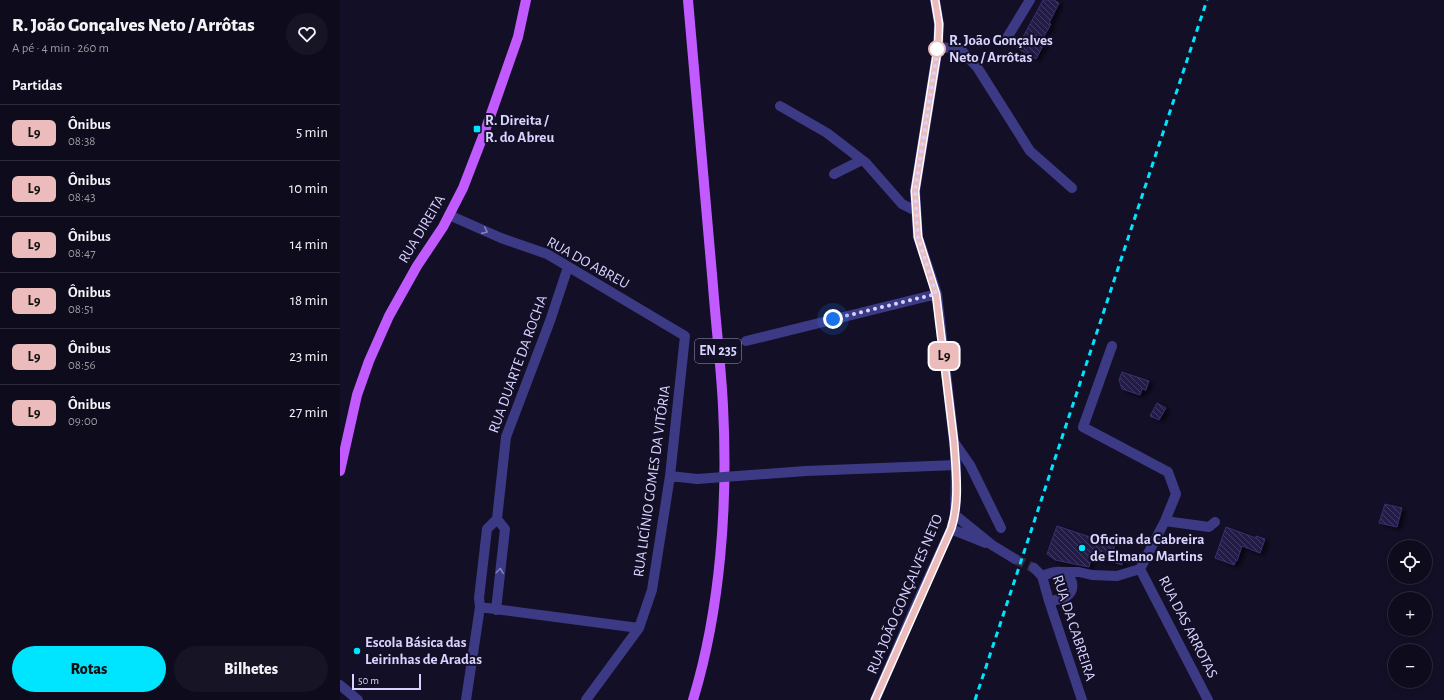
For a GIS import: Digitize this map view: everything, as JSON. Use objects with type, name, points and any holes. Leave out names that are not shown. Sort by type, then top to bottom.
[{"type":"main road","name":"RUA DIREITA","points":[[340,471],[357,395],[369,361],[388,316],[417,266],[443,227],[463,188],[486,131],[518,37],[526,0]]},
{"type":"main road","name":"EN 235","points":[[688,0],[723,406],[725,484],[714,603],[700,677],[693,700]]},
{"type":"street","name":"RUA JOÃO GONÇALVES NETO","points":[[875,700],[956,515],[956,466],[954,442],[936,294],[918,237],[915,191],[938,47],[939,24],[935,0]]},
{"type":"street","points":[[1008,36],[1030,0]]},
{"type":"street","points":[[938,47],[960,50],[977,67],[1030,151],[1072,188]]},
{"type":"street","points":[[780,106],[827,133],[862,160],[902,204],[916,211]]},
{"type":"street","points":[[834,174],[862,160]]},
{"type":"street","name":"RUA DO ABREU","points":[[449,215],[501,238],[547,254],[685,336]]},
{"type":"street","name":"RUA DUARTE DA ROCHA","points":[[497,519],[506,437],[550,321],[568,267]]},
{"type":"street","points":[[746,341],[936,294]]},
{"type":"street","name":"RUA LICÍNIO GOMES DA VITÓRIA","points":[[586,700],[639,628],[652,590],[670,476],[685,336]]},
{"type":"street","points":[[1042,576],[1057,572],[1079,572],[1092,575],[1117,576],[1140,569],[1165,521],[1176,494],[1168,472],[1083,427],[1112,346]]},
{"type":"street","points":[[954,442],[970,465],[1001,528]]},
{"type":"street","points":[[670,476],[697,479],[806,471],[956,466]]},
{"type":"street","points":[[956,515],[992,545],[1015,559]]},
{"type":"street","points":[[466,700],[480,607],[479,598],[487,530],[497,519],[505,528],[496,610]]},
{"type":"street","points":[[1165,521],[1209,527],[1215,522]]},
{"type":"street","points":[[951,529],[992,545]]},
{"type":"street","name":"RUA DA CABREIRA","points":[[1034,568],[1042,576],[1082,700]]},
{"type":"street","name":"RUA DAS ARROTAS","points":[[1140,569],[1208,700]]},
{"type":"street","points":[[1049,601],[1067,597],[1071,592],[1073,586],[1072,580],[1063,572]]},
{"type":"street","points":[[1073,586],[1092,575]]},
{"type":"street","points":[[480,607],[639,628]]},
{"type":"street","points":[[340,685],[358,700]]},
{"type":"building","points":[[1043,0],[1054,0],[1059,3],[1049,23],[1051,24],[1043,38],[1046,40],[1036,59],[1017,48]]},
{"type":"building","points":[[1122,372],[1149,381],[1146,390],[1142,389],[1140,395],[1122,389],[1119,380]]},
{"type":"building","points":[[1157,403],[1166,408],[1159,420],[1150,416]]},
{"type":"building","points":[[1385,504],[1402,508],[1397,527],[1379,523]]},
{"type":"building","name":"Oficina da Cabreira de Elmano Martins","points":[[1057,526],[1114,545],[1114,552],[1123,555],[1122,565],[1092,555],[1089,567],[1055,560],[1047,554]]},
{"type":"building","points":[[1226,527],[1256,538],[1256,536],[1265,539],[1260,553],[1242,546],[1237,561],[1236,560],[1234,565],[1215,558]]},
{"type":"tunnel","points":[[1015,559],[1034,568]]},
{"type":"railway","points":[[975,700],[1207,0]]},
{"type":"bus line","name":"L9","points":[[875,700],[956,515],[956,466],[954,442],[936,294],[918,237],[915,191],[938,47],[939,24],[935,0]]},
{"type":"place","name":"R. João Gonçalves Neto / Arrôtas","points":[[937,49]]},
{"type":"place","name":"R. Direita / R. do Abreu","points":[[477,129]]},
{"type":"place","name":"Oficina da Cabreira de Elmano Martins","points":[[1082,548]]},
{"type":"place","name":"Escola Básica das Leirinhas de Aradas","points":[[357,651]]},
{"type":"route","points":[[833,319],[936,294],[918,237],[915,191],[938,47],[937,49]]}]
